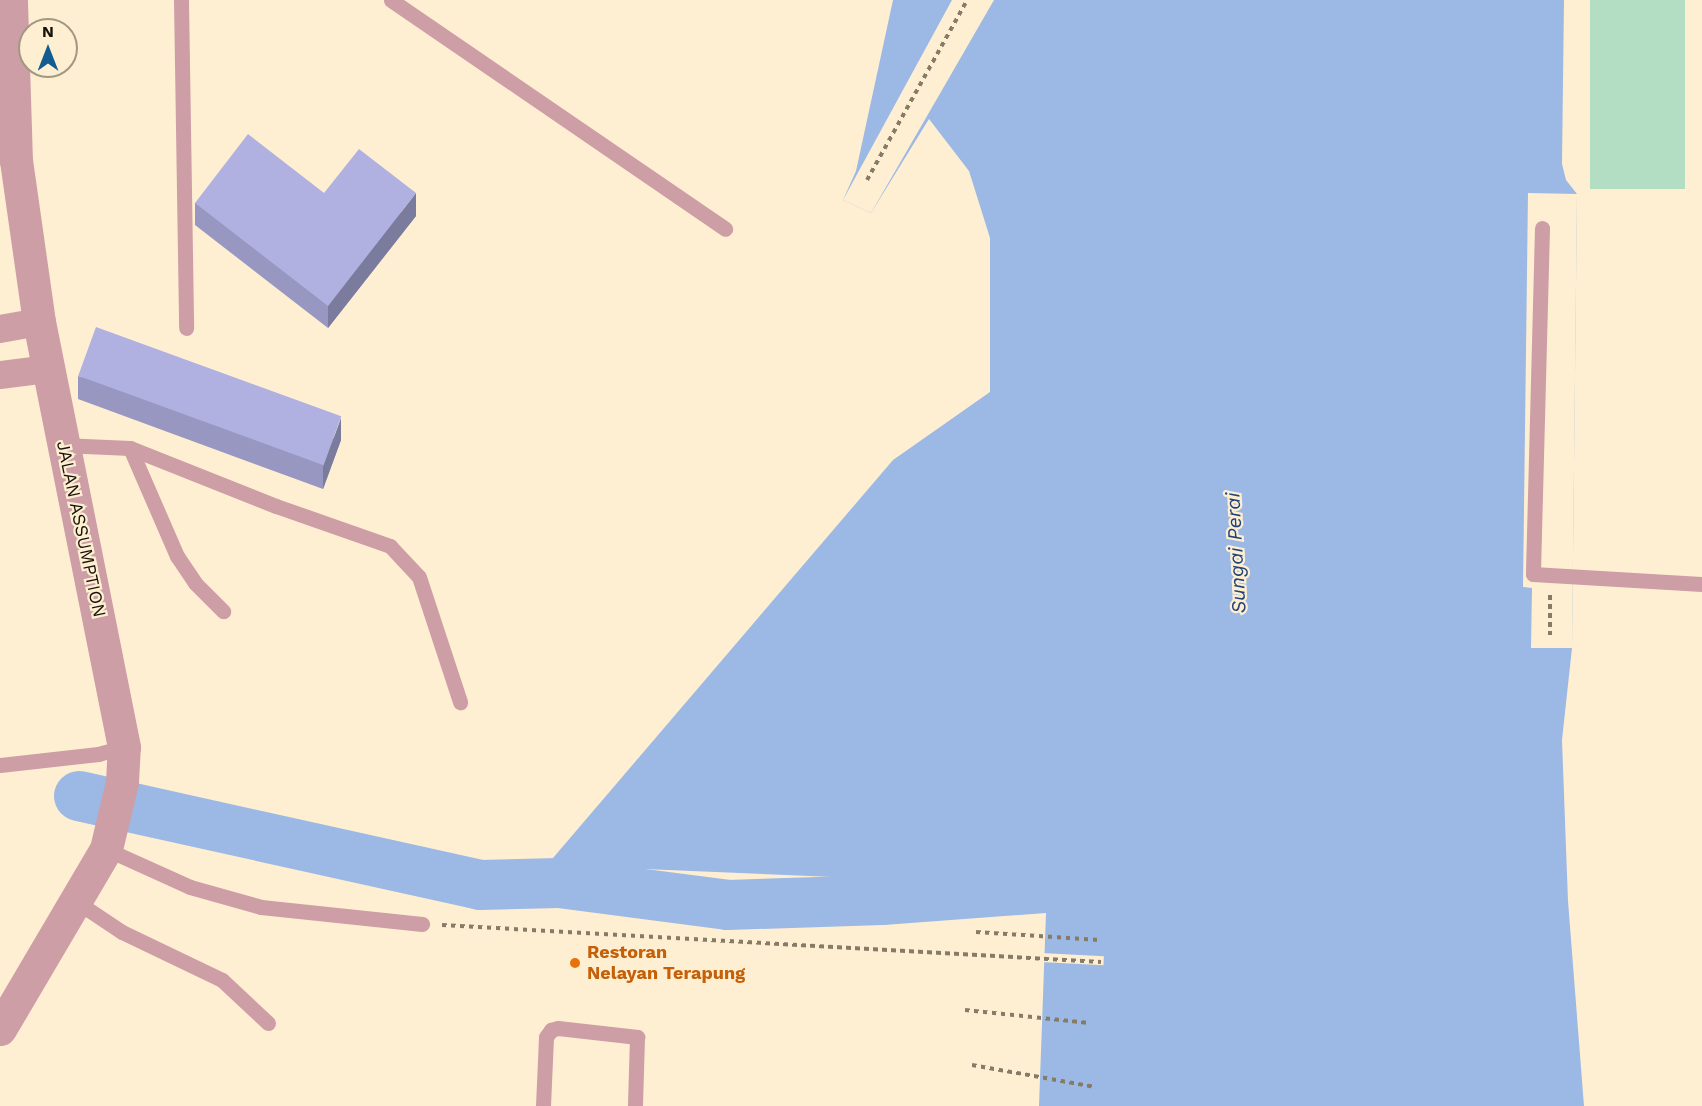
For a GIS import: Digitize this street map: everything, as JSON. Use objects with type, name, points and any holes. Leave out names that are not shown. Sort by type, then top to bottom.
[{"type":"street","name":"JALAN ASSUMPTION","points":[[5,1011],[77,902],[110,836],[122,782],[124,747],[39,322],[16,161],[11,0]]},
{"type":"street","points":[[0,329],[39,322]]},
{"type":"street","points":[[0,375],[47,369]]},
{"type":"lane","points":[[181,0],[186,328]]},
{"type":"lane","points":[[391,0],[725,229]]},
{"type":"lane","points":[[1542,228],[1533,574],[1702,584]]},
{"type":"lane","points":[[63,445],[130,448],[276,506],[390,546],[419,577],[460,702]]},
{"type":"lane","points":[[130,448],[177,556],[195,583],[223,611]]},
{"type":"lane","points":[[0,765],[98,754],[124,747]]},
{"type":"lane","points":[[110,836],[190,887],[261,908],[422,924]]},
{"type":"lane","points":[[77,902],[122,932],[222,980],[268,1023]]},
{"type":"lane","points":[[543,1106],[546,1037],[550,1030],[558,1028],[637,1037],[635,1106]]},
{"type":"path","points":[[867,180],[967,0]]},
{"type":"path","points":[[1550,576],[1550,639]]},
{"type":"path","points":[[422,924],[1101,962]]},
{"type":"path","points":[[976,932],[1099,940]]},
{"type":"path","points":[[965,1010],[1089,1023]]},
{"type":"path","points":[[972,1065],[1095,1087]]},
{"type":"green space","points":[[1590,0],[1685,0],[1685,189],[1590,189]]},
{"type":"water","name":"Sungai Perai","points":[[893,0],[1564,0],[1562,164],[1566,180],[1577,194],[1572,648],[1562,740],[1568,901],[1584,1106],[1039,1106],[1047,886],[547,865],[893,460],[990,392],[990,238],[969,171],[929,119],[871,213],[843,200],[856,171]]},
{"type":"pier","points":[[952,0],[994,0],[871,213],[843,200]]},
{"type":"pier","points":[[1528,193],[1577,194],[1572,648],[1531,648],[1532,588],[1523,587]]},
{"type":"pier","points":[[1041,953],[1104,956],[1103,965],[1041,962]]},
{"type":"building","points":[[248,134],[324,193],[359,149],[416,193],[328,306],[195,203]]},
{"type":"building","points":[[96,327],[341,416],[323,465],[78,376]]},
{"type":"waterway","points":[[79,796],[480,885],[559,883],[728,905],[882,900],[1114,883]]},
{"type":"place","name":"Restoran Nelayan Terapung","points":[[575,963]]}]
